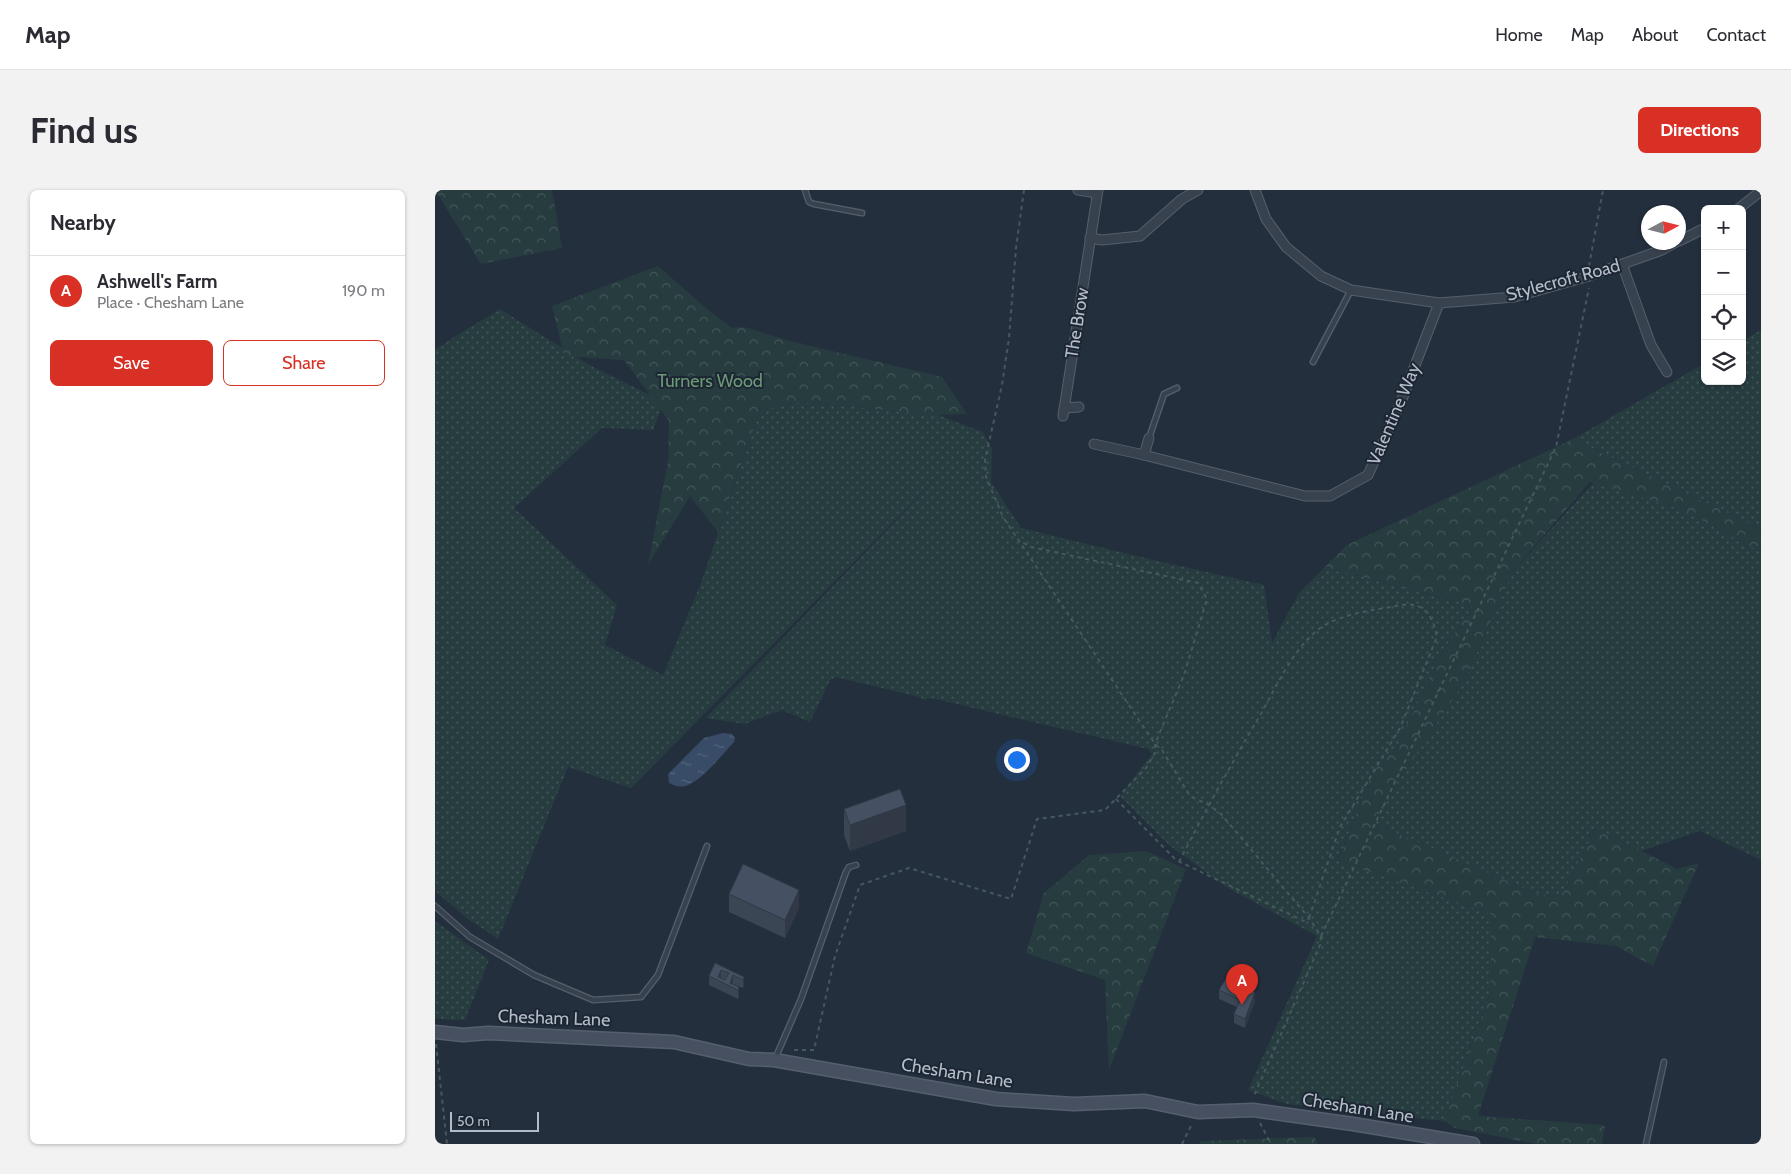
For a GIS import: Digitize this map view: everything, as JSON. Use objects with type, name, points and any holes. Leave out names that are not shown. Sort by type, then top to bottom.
[{"type":"street","name":"The Brow","points":[[1078,190],[1098,192],[1064,412],[1079,407]]},
{"type":"street","points":[[1090,238],[1101,240],[1140,236],[1182,199],[1198,190]]},
{"type":"street","name":"Stylecroft Road","points":[[1255,190],[1266,219],[1286,247],[1321,276],[1351,290],[1439,302],[1514,297],[1558,285],[1662,250]]},
{"type":"street","points":[[1743,205],[1761,192]]},
{"type":"street","name":"Stylecroft Road","points":[[1686,238],[1701,230]]},
{"type":"street","points":[[1622,264],[1651,345],[1667,372]]},
{"type":"street","name":"Valentine Way","points":[[1094,444],[1305,496],[1330,496],[1368,475],[1401,402],[1439,302]]},
{"type":"street","points":[[1144,455],[1149,438]]},
{"type":"street","name":"Chesham Lane","points":[[436,1037],[488,1033],[666,1041],[749,1059],[776,1056],[996,1099],[1074,1104],[1145,1101],[1198,1112],[1250,1110],[1353,1124],[1473,1144]]},
{"type":"lane","points":[[805,190],[809,202],[862,213]]},
{"type":"lane","points":[[1313,362],[1351,290]]},
{"type":"lane","points":[[1149,438],[1164,394],[1177,388]]},
{"type":"lane","points":[[435,906],[470,937],[534,975],[593,1000],[641,997],[658,975],[707,846]]},
{"type":"lane","points":[[776,1056],[801,999],[846,872],[849,867],[856,865]]},
{"type":"lane","points":[[1646,1144],[1664,1062]]},
{"type":"path","points":[[1024,190],[1016,248],[1009,338],[1002,385],[985,460],[985,477],[991,493],[1003,517],[1018,540],[1155,744],[1162,750],[1190,796],[1209,805],[1221,814],[1309,918],[1321,936]]},
{"type":"path","points":[[1588,269],[1603,190]]},
{"type":"path","points":[[1271,1144],[1250,1110],[1320,945],[1321,936],[1556,447],[1589,289]]},
{"type":"path","points":[[776,1056],[814,1050],[835,956],[860,885],[909,868],[1011,899],[1037,819],[1105,810],[1147,768],[1155,753],[1155,744],[1184,675],[1207,598],[1198,583],[1031,547],[1018,540]]},
{"type":"path","points":[[1116,799],[1179,862],[1306,922],[1340,826],[1400,728],[1437,637],[1434,621],[1426,610],[1409,603],[1357,614],[1335,621],[1315,632],[1294,655],[1179,862]]},
{"type":"path","points":[[436,1037],[447,1144]]},
{"type":"path","points":[[1182,1144],[1198,1112]]},
{"type":"green space","points":[[435,190],[552,190],[562,248],[481,264]]},
{"type":"green space","name":"Turners Wood","points":[[658,266],[732,328],[744,327],[790,341],[942,377],[967,414],[938,415],[800,402],[760,410],[718,532],[690,496],[648,565],[668,462],[669,421],[624,360],[564,356],[552,306]]},
{"type":"green space","points":[[500,309],[591,366],[664,402],[653,430],[602,428],[514,508],[617,605],[605,645],[663,675],[701,583],[760,410],[800,402],[938,415],[983,432],[992,449],[991,482],[1021,528],[1264,585],[1272,643],[1299,593],[1325,567],[1473,606],[1438,659],[1397,748],[1373,771],[1338,860],[1491,914],[1491,991],[1444,1121],[1287,1104],[1248,1090],[1317,936],[1226,887],[1169,845],[1120,796],[1152,754],[1148,749],[931,698],[925,700],[836,677],[830,680],[810,722],[782,710],[744,724],[706,718],[937,478],[631,788],[568,767],[498,939],[468,919],[435,891],[435,349]]},
{"type":"green space","points":[[1761,330],[1761,529],[1573,439],[1701,365],[1701,385],[1746,385],[1746,339]]},
{"type":"green space","points":[[1573,439],[1761,529],[1761,552],[1683,510],[1590,482],[1513,571],[1463,684],[1371,822],[1535,893],[1561,896],[1596,828],[1677,869],[1699,863],[1653,966],[1616,946],[1535,937],[1478,1116],[1605,1125],[1602,1144],[1536,1144],[1455,1128],[1444,1121],[1491,991],[1491,914],[1338,861],[1373,771],[1397,748],[1438,659],[1473,606],[1325,567],[1347,545]]},
{"type":"green space","points":[[1594,482],[1683,510],[1761,552],[1761,860],[1700,831],[1641,851],[1596,828],[1561,896],[1535,893],[1370,822],[1463,684],[1513,571]]},
{"type":"green space","points":[[1146,851],[1186,869],[1109,1070],[1105,980],[1026,953],[1044,893],[1089,855]]},
{"type":"green space","points":[[435,921],[489,960],[465,1020],[435,1019]]},
{"type":"green space","points":[[1314,1137],[1318,1144],[1199,1144],[1201,1141]]},
{"type":"water","points":[[723,733],[732,734],[735,738],[734,742],[706,772],[694,782],[685,786],[669,783],[668,774],[704,738]]},
{"type":"building","points":[[900,789],[906,805],[850,825],[844,809]]},
{"type":"building","points":[[743,864],[799,890],[785,920],[729,894]]},
{"type":"building","points":[[715,963],[744,977],[743,980],[733,975],[730,983],[739,987],[738,990],[709,976]],"holes":[[[721,970],[729,973],[725,980],[718,977]]]},
{"type":"building","points":[[1228,975],[1237,978],[1236,984],[1255,992],[1245,1019],[1234,1014],[1240,1000],[1219,990]]},
{"type":"place","name":"Ashwell's Farm","points":[[1242,1005]]}]
